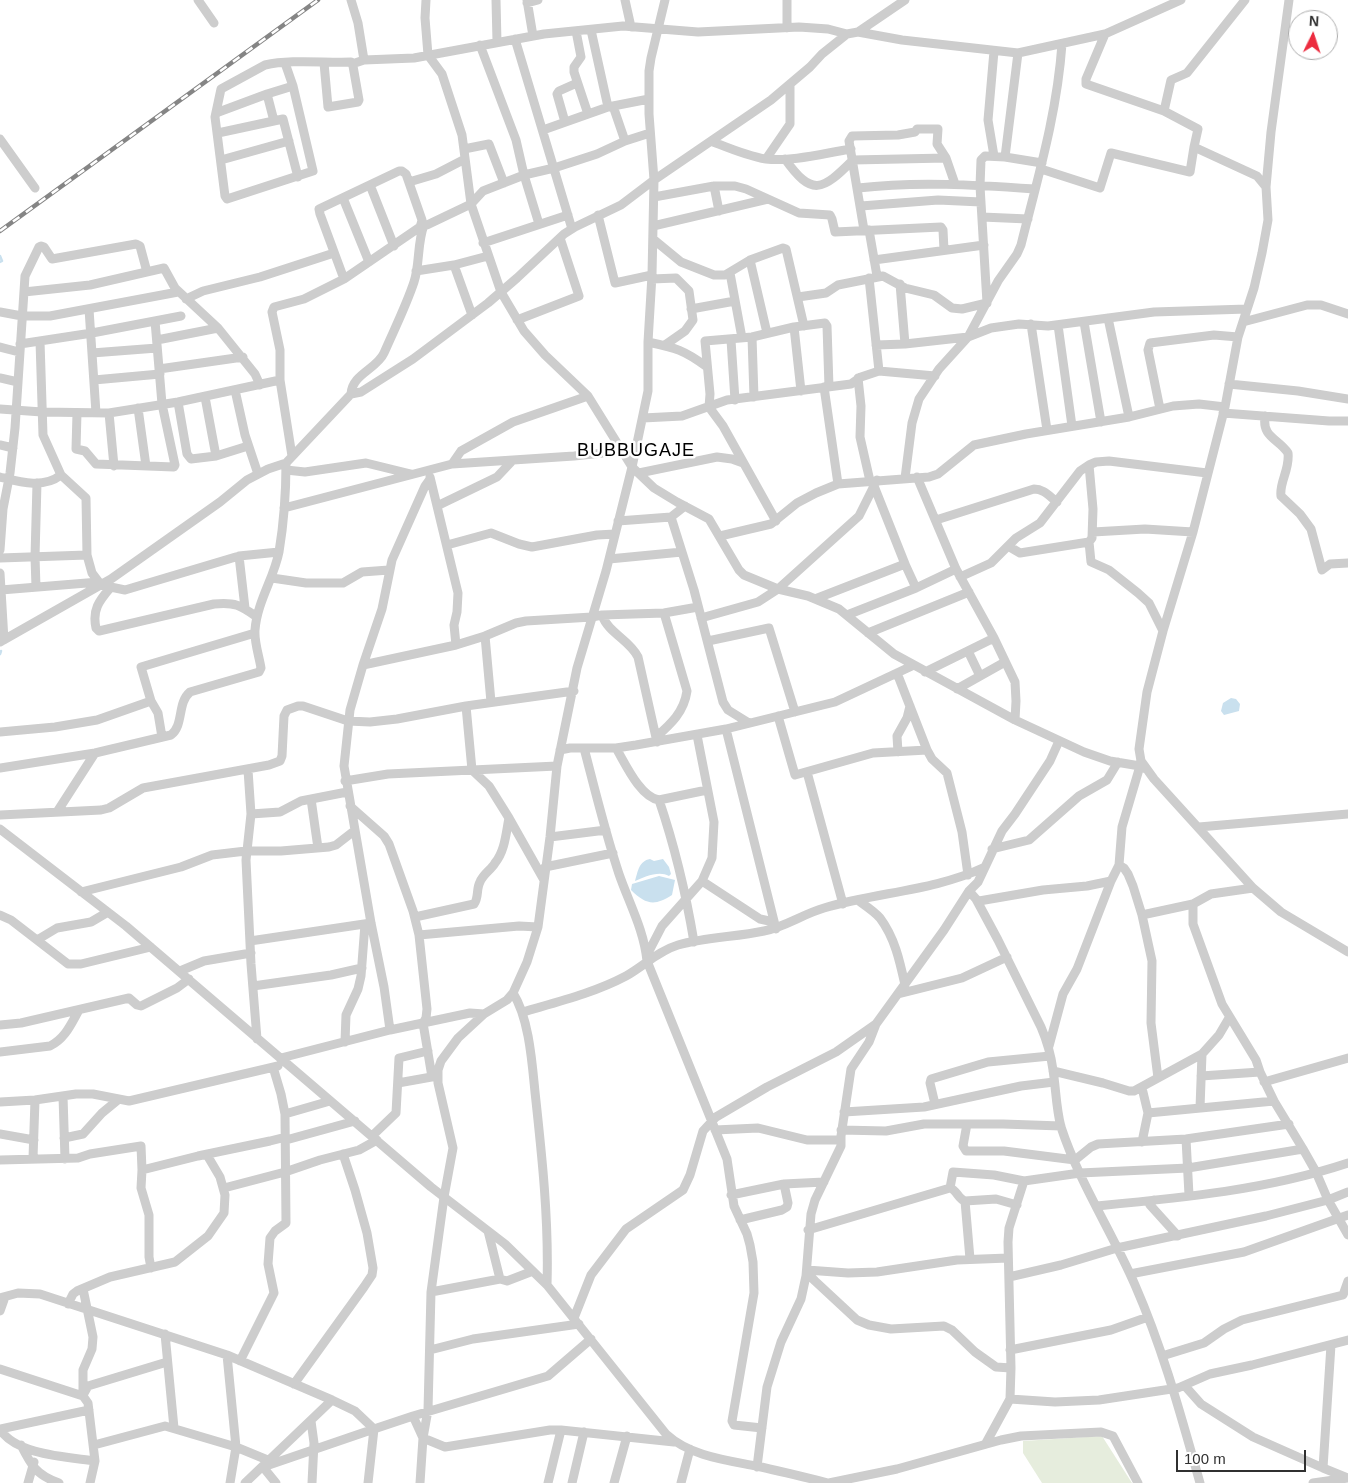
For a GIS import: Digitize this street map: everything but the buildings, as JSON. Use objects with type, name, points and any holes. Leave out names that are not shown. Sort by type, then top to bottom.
[{"type":"street","points":[[198,0],[214,22]]},
{"type":"street","points":[[351,0],[358,23],[364,60]]},
{"type":"street","points":[[426,0],[425,18],[428,55],[442,74],[462,135],[471,204],[501,292],[517,320],[545,355],[588,396],[620,449],[636,470],[654,488],[709,518],[739,570],[744,575],[778,589],[815,598],[839,609],[894,654],[1014,720],[1084,752],[1143,767]]},
{"type":"street","points":[[496,0],[497,42]]},
{"type":"street","points":[[533,36],[527,1],[538,0]]},
{"type":"street","points":[[625,0],[631,27]]},
{"type":"street","points":[[435,1077],[441,1061],[458,1038],[484,1014],[507,1000],[513,993],[527,962],[538,927],[557,766],[574,691],[577,668],[616,534],[618,521],[636,470],[648,391],[648,342],[654,197],[649,99],[651,58],[665,0]]},
{"type":"street","points":[[786,0],[787,28]]},
{"type":"street","points":[[858,32],[905,0]]},
{"type":"street","points":[[285,63],[293,86],[313,171],[226,199],[216,113],[218,98],[221,89],[265,65],[285,63],[324,62],[351,62],[352,64],[364,60],[414,58],[533,36],[631,27],[698,32],[787,28],[828,29],[847,34],[858,32],[902,40],[1018,53],[1105,34],[1181,0]]},
{"type":"street","points":[[1164,111],[1171,80],[1187,73],[1245,0]]},
{"type":"street","points":[[1289,0],[1275,100],[1266,187],[1268,220],[1254,288],[1238,337],[1230,384],[1193,532],[1147,692],[1139,749],[1143,767],[1254,888],[1281,912],[1348,952]]},
{"type":"street","points":[[591,30],[610,107],[625,141]]},
{"type":"street","points":[[576,31],[581,57],[574,67],[577,83],[588,114]]},
{"type":"street","points":[[351,394],[361,392],[413,359],[472,315],[572,229],[621,205],[654,180],[771,100],[827,49],[847,34]]},
{"type":"street","points":[[987,303],[980,186],[981,160],[985,156],[1005,157],[1042,166],[1100,188],[1111,153],[1190,172],[1198,129],[1164,111],[1086,84],[1086,79],[1105,34]]},
{"type":"street","points":[[515,39],[572,229]]},
{"type":"street","points":[[905,478],[912,422],[920,399],[934,376],[968,337],[998,282],[1017,254],[1042,166],[1056,104],[1062,44]]},
{"type":"street","points":[[480,45],[515,136],[538,224]]},
{"type":"street","points":[[994,51],[988,120],[994,156]]},
{"type":"street","points":[[1005,157],[1018,53]]},
{"type":"street","points":[[324,62],[329,108],[356,103],[359,100],[352,64]]},
{"type":"street","points":[[565,122],[558,94],[559,91],[577,83]]},
{"type":"street","points":[[766,158],[790,124],[790,84]]},
{"type":"street","points":[[216,113],[293,86]]},
{"type":"street","points":[[267,94],[274,121]]},
{"type":"street","points":[[543,130],[610,107],[649,99]]},
{"type":"street","points":[[218,133],[284,120],[298,177]]},
{"type":"street","points":[[879,371],[876,345],[874,260],[866,230],[849,141],[852,136],[898,135],[915,132],[917,129],[938,129],[937,144],[942,149],[955,184]]},
{"type":"street","points":[[0,768],[95,753],[170,735],[175,732],[183,700],[190,692],[259,672],[261,668],[255,633],[257,617],[272,578],[279,552],[288,463],[280,380],[280,350],[272,312],[274,307],[304,299],[344,279],[423,225],[471,204],[483,191],[524,175],[554,168],[597,154],[625,141],[650,133]]},
{"type":"street","points":[[0,139],[35,188]]},
{"type":"street","points":[[221,160],[289,141]]},
{"type":"street","points":[[711,141],[736,151],[766,158],[784,159],[851,149]]},
{"type":"street","points":[[408,182],[436,174],[465,154],[488,143],[504,183]]},
{"type":"street","points":[[1194,148],[1257,176],[1266,187]]},
{"type":"street","points":[[784,159],[805,183],[811,186],[820,186],[836,176],[853,160],[946,158]]},
{"type":"street","points":[[0,573],[2,641],[103,585],[201,516],[247,480],[288,463],[351,394],[356,381],[383,354],[414,281],[423,225],[404,172],[399,171],[319,209],[344,279]]},
{"type":"street","points":[[858,188],[886,184],[955,184],[1035,189]]},
{"type":"street","points":[[370,185],[394,246]]},
{"type":"street","points":[[654,197],[714,186],[735,186],[746,189],[799,213],[830,215],[835,232],[941,227],[943,230],[944,250]]},
{"type":"street","points":[[714,186],[719,211]]},
{"type":"street","points":[[343,198],[370,262]]},
{"type":"street","points":[[653,226],[768,199]]},
{"type":"street","points":[[861,206],[938,200],[981,202]]},
{"type":"street","points":[[483,243],[568,215]]},
{"type":"street","points":[[598,215],[615,283],[652,277],[673,278],[679,280],[688,291],[693,320],[685,331],[664,345]]},
{"type":"street","points":[[982,217],[1028,219]]},
{"type":"street","points":[[517,320],[579,296],[560,238]]},
{"type":"street","points":[[653,239],[681,262],[714,275],[725,276],[750,260],[783,248],[786,249],[798,297],[801,390]]},
{"type":"street","points":[[0,550],[4,478],[13,448],[26,272],[39,247],[44,247],[52,259],[136,244],[140,246],[146,272]]},
{"type":"street","points":[[874,260],[984,245]]},
{"type":"street","points":[[186,299],[203,292],[260,277],[334,253]]},
{"type":"street","points":[[416,271],[454,265],[488,256]]},
{"type":"street","points":[[750,260],[767,334]]},
{"type":"street","points":[[454,265],[472,315]]},
{"type":"street","points":[[24,292],[90,285],[164,268],[178,292],[218,328],[243,357],[260,385]]},
{"type":"street","points":[[730,273],[742,338]]},
{"type":"street","points":[[798,297],[826,293],[838,285],[873,277],[887,277],[906,288],[934,295],[952,308],[956,309],[987,303]]},
{"type":"street","points":[[900,284],[904,344]]},
{"type":"street","points":[[0,312],[22,316],[50,316],[178,292]]},
{"type":"street","points":[[691,309],[735,301]]},
{"type":"street","points":[[1243,322],[1307,305],[1321,305],[1348,314]]},
{"type":"street","points":[[89,309],[96,413]]},
{"type":"street","points":[[876,345],[968,337],[1001,326],[1031,324],[1048,326],[1154,312],[1248,309]]},
{"type":"street","points":[[0,347],[19,348],[40,341],[181,316]]},
{"type":"street","points":[[1108,318],[1129,417]]},
{"type":"street","points":[[76,413],[76,449],[85,451],[96,464],[174,468],[175,464],[162,404],[155,321]]},
{"type":"street","points":[[1084,322],[1101,422]]},
{"type":"street","points":[[776,521],[723,426],[709,407],[710,394],[706,340],[731,340],[799,326],[826,324],[826,387],[838,484]]},
{"type":"street","points":[[1031,324],[1047,430]]},
{"type":"street","points":[[1058,325],[1072,426]]},
{"type":"street","points":[[92,353],[157,344],[218,328]]},
{"type":"street","points":[[1160,408],[1148,350],[1150,343],[1214,335],[1238,337]]},
{"type":"street","points":[[752,337],[754,397]]},
{"type":"street","points":[[731,340],[735,400]]},
{"type":"street","points":[[40,341],[43,434],[60,475],[86,498],[88,555],[92,573],[103,585]]},
{"type":"street","points":[[648,342],[683,351],[707,367]]},
{"type":"street","points":[[94,380],[160,372],[243,357]]},
{"type":"street","points":[[643,418],[682,416],[735,400],[851,384],[858,378],[879,371],[934,376]]},
{"type":"street","points":[[0,378],[18,382]]},
{"type":"street","points":[[858,378],[861,406],[860,437],[874,483],[904,564],[916,588]]},
{"type":"street","points":[[0,410],[109,413],[178,402],[280,380]]},
{"type":"street","points":[[1230,384],[1298,391],[1348,400]]},
{"type":"street","points":[[235,390],[248,446],[258,474]]},
{"type":"street","points":[[205,396],[216,456]]},
{"type":"street","points":[[452,464],[461,451],[513,422],[588,396]]},
{"type":"street","points":[[178,402],[189,458],[191,460],[216,456],[248,446]]},
{"type":"street","points":[[720,536],[771,524],[797,503],[838,484],[874,483],[938,474],[974,445],[1047,430],[1129,417],[1160,408],[1199,404],[1265,416],[1348,420]]},
{"type":"street","points":[[138,408],[146,466]]},
{"type":"street","points":[[109,413],[114,466]]},
{"type":"street","points":[[1265,416],[1264,426],[1266,431],[1288,453],[1288,466],[1282,484],[1281,496],[1300,514],[1311,529],[1322,570],[1330,564],[1348,563]]},
{"type":"street","points":[[0,445],[13,448]]},
{"type":"street","points":[[284,508],[412,475],[430,475],[452,464],[593,454],[620,449]]},
{"type":"street","points":[[636,470],[717,457],[743,463]]},
{"type":"street","points":[[437,506],[497,477],[513,460]]},
{"type":"street","points":[[847,615],[916,588],[992,563],[1021,534],[1040,523],[1080,472],[1089,464],[1109,461],[1207,473]]},
{"type":"street","points":[[288,463],[305,472],[366,463],[412,475]]},
{"type":"street","points":[[1089,464],[1094,509],[1093,532],[1089,542],[1093,564],[1108,570],[1149,603],[1163,631]]},
{"type":"street","points":[[4,478],[20,483],[37,483],[53,481],[60,475]]},
{"type":"street","points":[[430,475],[458,593],[454,625],[456,645]]},
{"type":"street","points":[[390,1030],[384,987],[368,924],[344,766],[348,721],[363,665],[382,609],[389,570],[430,475]]},
{"type":"street","points":[[917,477],[958,573],[994,638],[1015,682],[1014,720]]},
{"type":"street","points":[[36,587],[37,483]]},
{"type":"street","points":[[701,618],[758,602],[778,589],[859,516],[874,483]]},
{"type":"street","points":[[936,520],[1034,490],[1046,493],[1057,502]]},
{"type":"street","points":[[618,521],[672,517],[685,506]]},
{"type":"street","points":[[672,517],[708,641],[723,702],[728,710],[749,723]]},
{"type":"street","points":[[1093,532],[1145,529],[1193,532]]},
{"type":"street","points":[[447,544],[492,533],[532,547],[597,535],[616,534]]},
{"type":"street","points":[[1008,546],[1020,553],[1089,542]]},
{"type":"street","points":[[1,590],[103,585],[125,590],[239,556],[279,552]]},
{"type":"street","points":[[609,559],[682,552]]},
{"type":"street","points":[[0,558],[88,555]]},
{"type":"street","points":[[239,556],[245,608]]},
{"type":"street","points":[[815,598],[904,564]]},
{"type":"street","points":[[272,578],[306,583],[343,583],[362,572],[389,570]]},
{"type":"street","points":[[103,585],[101,598],[95,611],[96,628],[99,631],[214,604],[238,604],[257,617]]},
{"type":"street","points":[[868,633],[969,592]]},
{"type":"street","points":[[363,665],[456,645],[526,621],[592,617],[602,614],[664,613],[698,607]]},
{"type":"street","points":[[656,740],[681,710],[686,700],[687,691],[664,613]]},
{"type":"street","points":[[602,614],[606,624],[638,657],[656,740]]},
{"type":"street","points":[[708,641],[769,628],[795,712]]},
{"type":"street","points":[[162,737],[158,713],[151,702],[142,666],[255,633]]},
{"type":"street","points":[[485,636],[491,702]]},
{"type":"street","points":[[925,672],[994,638]]},
{"type":"street","points":[[968,652],[980,676]]},
{"type":"street","points":[[957,688],[1005,662]]},
{"type":"street","points":[[560,750],[570,748],[616,748],[726,729],[835,702],[914,665]]},
{"type":"street","points":[[898,673],[927,750],[932,759],[947,773],[962,832],[968,875]]},
{"type":"street","points":[[0,815],[101,810],[109,808],[143,788],[248,770],[280,761],[282,756],[284,716],[287,710],[298,706],[348,721],[370,722],[491,702],[574,691]]},
{"type":"street","points":[[0,732],[55,727],[97,720],[151,702]]},
{"type":"street","points":[[466,706],[472,770],[488,786],[509,818],[544,880]]},
{"type":"street","points":[[898,752],[898,736],[907,718],[910,706]]},
{"type":"street","points":[[778,716],[794,774],[862,756],[927,750]]},
{"type":"street","points":[[726,729],[775,925]]},
{"type":"street","points":[[647,958],[662,926],[702,881],[712,858],[714,822],[697,735]]},
{"type":"street","points":[[757,1467],[767,1387],[781,1342],[801,1299],[808,1270],[808,1230],[815,1200],[838,1151],[841,1140],[851,1069],[869,1042],[876,1024],[944,930],[969,891],[978,882],[1002,831],[1016,814],[1050,762],[1059,741]]},
{"type":"street","points":[[584,748],[612,853],[643,936],[647,958],[727,1159],[731,1195],[750,1245],[754,1293],[732,1421],[734,1425],[762,1428]]},
{"type":"street","points":[[616,748],[632,775],[651,797],[659,800],[708,790]]},
{"type":"street","points":[[57,812],[95,753]]},
{"type":"street","points":[[992,849],[1029,840],[1079,796],[1107,780],[1118,762]]},
{"type":"street","points":[[345,781],[388,774],[557,766]]},
{"type":"street","points":[[1049,1052],[1063,994],[1077,969],[1119,865],[1122,828],[1143,767]]},
{"type":"street","points":[[248,770],[251,814],[246,851],[247,897],[257,1039]]},
{"type":"street","points":[[807,772],[843,904]]},
{"type":"street","points":[[251,814],[280,812],[301,801],[347,792]]},
{"type":"street","points":[[311,799],[318,848]]},
{"type":"street","points":[[659,800],[670,831],[687,899],[694,942]]},
{"type":"street","points":[[350,806],[384,836],[389,844],[415,917],[419,935],[427,1009],[423,1024],[453,1148],[431,1292],[428,1410],[423,1438],[420,1483]]},
{"type":"street","points":[[1199,827],[1348,814]]},
{"type":"street","points":[[415,917],[476,902],[478,884],[496,862],[504,845],[509,818]]},
{"type":"street","points":[[0,829],[151,947],[444,1197],[505,1244],[547,1285],[674,1442]]},
{"type":"street","points":[[550,837],[606,830]]},
{"type":"street","points":[[81,892],[190,865],[206,856],[246,851],[280,851],[336,845],[354,831]]},
{"type":"street","points":[[545,867],[612,853]]},
{"type":"street","points":[[1119,865],[1128,874],[1142,915],[1153,972],[1152,1023],[1158,1078]]},
{"type":"street","points":[[523,1012],[614,982],[628,975],[647,958],[667,949],[775,925],[843,904],[925,887],[968,875],[985,867]]},
{"type":"street","points":[[702,881],[760,919],[775,925]]},
{"type":"street","points":[[976,899],[979,901],[1111,881]]},
{"type":"street","points":[[1142,915],[1193,904],[1211,894],[1254,888]]},
{"type":"street","points":[[969,891],[976,899],[1007,957],[1041,1026],[1053,1071],[1061,1126],[1080,1173],[1130,1274],[1148,1317],[1173,1388],[1200,1483]]},
{"type":"street","points":[[859,901],[880,918],[894,942],[899,954],[905,985]]},
{"type":"street","points":[[1193,904],[1192,924],[1208,963],[1214,984],[1229,1018],[1256,1060],[1264,1082],[1316,1172],[1328,1200],[1344,1216],[1348,1235]]},
{"type":"street","points":[[37,940],[49,932],[91,922],[108,912]]},
{"type":"street","points":[[0,915],[11,920],[68,964],[75,965],[151,947]]},
{"type":"street","points":[[250,941],[368,924]]},
{"type":"street","points":[[345,1042],[346,1015],[358,989],[368,924]]},
{"type":"street","points":[[419,935],[519,926],[538,927]]},
{"type":"street","points":[[180,972],[204,961],[251,953]]},
{"type":"street","points":[[898,994],[962,978],[1007,957]]},
{"type":"street","points":[[252,986],[331,975],[362,968]]},
{"type":"street","points":[[0,1025],[21,1023],[129,998],[141,1006],[177,988],[188,979]]},
{"type":"street","points":[[513,993],[523,1012],[533,1070],[547,1240],[547,1285]]},
{"type":"street","points":[[0,1052],[50,1046],[57,1043],[64,1036],[79,1010]]},
{"type":"street","points":[[0,1102],[93,1094],[130,1100],[273,1067],[284,1061],[390,1030],[470,1013],[484,1014]]},
{"type":"street","points":[[1053,1071],[1129,1091],[1142,1088],[1202,1054],[1219,1034],[1229,1018]]},
{"type":"street","points":[[576,1321],[591,1275],[626,1228],[683,1190],[690,1175],[703,1131],[713,1126],[767,1087],[836,1052],[876,1024]]},
{"type":"street","points":[[224,1188],[359,1150],[374,1138],[396,1113],[398,1058],[428,1051]]},
{"type":"street","points":[[935,1104],[930,1083],[931,1079],[988,1062],[1049,1052]]},
{"type":"street","points":[[1200,1108],[1202,1054]]},
{"type":"street","points":[[1264,1082],[1348,1058]]},
{"type":"street","points":[[240,1361],[260,1317],[274,1293],[268,1264],[270,1238],[275,1231],[286,1223],[285,1114],[273,1067]]},
{"type":"street","points":[[1201,1076],[1260,1072]]},
{"type":"street","points":[[398,1084],[435,1077]]},
{"type":"street","points":[[844,1112],[911,1108],[1021,1086],[1054,1082]]},
{"type":"street","points":[[1142,1088],[1148,1113],[1142,1142]]},
{"type":"street","points":[[63,1096],[65,1159]]},
{"type":"street","points":[[64,1138],[83,1134],[102,1112],[119,1099]]},
{"type":"street","points":[[33,1158],[35,1100]]},
{"type":"street","points":[[285,1114],[330,1101]]},
{"type":"street","points":[[1148,1113],[1274,1101]]},
{"type":"street","points":[[142,1170],[282,1138],[286,1140],[355,1121]]},
{"type":"street","points":[[841,1130],[886,1131],[924,1124],[1061,1126]]},
{"type":"street","points":[[967,1124],[963,1146],[966,1151],[1004,1151],[1075,1160],[1091,1147],[1098,1144],[1186,1139],[1289,1124]]},
{"type":"street","points":[[713,1126],[758,1128],[817,1142],[841,1140]]},
{"type":"street","points":[[0,1134],[34,1140]]},
{"type":"street","points":[[1186,1139],[1189,1195]]},
{"type":"street","points":[[0,1160],[65,1159],[141,1147],[141,1188],[148,1216],[149,1257],[152,1268]]},
{"type":"street","points":[[950,1188],[953,1172],[994,1175],[1024,1181],[1080,1173],[1188,1168],[1303,1149]]},
{"type":"street","points":[[294,1384],[373,1271],[367,1233],[343,1154]]},
{"type":"street","points":[[68,1304],[73,1294],[110,1277],[175,1262],[208,1236],[224,1213],[224,1188],[207,1155]]},
{"type":"street","points":[[1096,1206],[1154,1200],[1292,1180],[1348,1163]]},
{"type":"street","points":[[986,1443],[1010,1398],[1009,1228],[1024,1181]]},
{"type":"street","points":[[731,1195],[784,1184],[824,1182]]},
{"type":"street","points":[[740,1220],[782,1210],[787,1207],[788,1203],[784,1184]]},
{"type":"street","points":[[808,1230],[950,1188],[956,1191],[961,1200],[996,1199],[1017,1205]]},
{"type":"street","points":[[1009,1277],[1061,1265],[1117,1248],[1266,1216],[1328,1200],[1348,1192]]},
{"type":"street","points":[[1154,1200],[1150,1205],[1178,1236]]},
{"type":"street","points":[[965,1201],[970,1259]]},
{"type":"street","points":[[1130,1274],[1244,1252],[1344,1216]]},
{"type":"street","points":[[488,1231],[500,1279]]},
{"type":"street","points":[[808,1270],[848,1273],[877,1272],[970,1259],[1008,1258]]},
{"type":"street","points":[[808,1270],[814,1281],[857,1320],[869,1325],[891,1329],[944,1326],[952,1330],[975,1352],[996,1367],[1011,1368]]},
{"type":"street","points":[[431,1292],[500,1279],[507,1281],[533,1271]]},
{"type":"street","points":[[1162,1356],[1204,1342],[1242,1320],[1343,1294],[1348,1282]]},
{"type":"street","points":[[83,1288],[93,1336],[92,1349],[83,1370],[83,1396],[88,1403],[95,1460],[90,1483]]},
{"type":"street","points":[[0,1311],[3,1297],[29,1293],[40,1294],[227,1355],[355,1411],[374,1429]]},
{"type":"street","points":[[1010,1350],[1111,1330],[1148,1317]]},
{"type":"street","points":[[430,1350],[576,1321]]},
{"type":"street","points":[[165,1334],[174,1428]]},
{"type":"street","points":[[267,1464],[314,1450],[428,1410],[548,1376],[591,1339]]},
{"type":"street","points":[[1010,1398],[1055,1402],[1099,1400],[1173,1388],[1184,1386],[1210,1374],[1348,1340]]},
{"type":"street","points":[[1323,1468],[1331,1345]]},
{"type":"street","points":[[227,1355],[236,1447],[230,1483]]},
{"type":"street","points":[[83,1396],[88,1386],[168,1362]]},
{"type":"street","points":[[0,1369],[83,1396]]},
{"type":"street","points":[[1184,1386],[1201,1404],[1253,1437],[1348,1478]]},
{"type":"street","points":[[245,1483],[332,1400]]},
{"type":"street","points":[[89,1410],[0,1429],[8,1440],[36,1452],[95,1460]]},
{"type":"street","points":[[413,1416],[423,1438],[445,1447],[550,1430],[584,1432],[674,1442],[718,1459],[828,1483],[897,1469],[986,1443],[1021,1436],[1101,1432],[1113,1436],[1138,1483]]},
{"type":"street","points":[[311,1421],[314,1436],[312,1483]]},
{"type":"street","points":[[94,1445],[161,1426],[174,1428],[236,1447],[267,1464],[276,1483]]},
{"type":"street","points":[[368,1483],[374,1429]]},
{"type":"street","points":[[548,1483],[561,1430]]},
{"type":"street","points":[[572,1483],[584,1432]]},
{"type":"street","points":[[614,1483],[626,1436]]},
{"type":"street","points":[[21,1445],[32,1467],[45,1478],[59,1483]]},
{"type":"street","points":[[681,1483],[690,1449]]},
{"type":"street","points":[[28,1483],[36,1452]]},
{"type":"street","points":[[1313,1483],[1348,1478]]},
{"type":"green space","points":[[1102,1436],[1132,1483],[1042,1483],[1023,1453],[1023,1441]]},
{"type":"water","points":[[1231,698],[1236,699],[1240,704],[1239,711],[1224,715],[1221,711],[1223,703]]},
{"type":"water","points":[[650,859],[654,861],[663,859],[669,867],[671,874],[669,876],[665,874],[652,875],[635,881],[641,864]]},
{"type":"water","points":[[659,876],[675,880],[672,895],[666,899],[656,902],[646,901],[631,890],[632,884]]},
{"type":"waterway","points":[[0,256],[2,261],[0,262]]},
{"type":"railway","points":[[0,231],[318,0]]},
{"type":"district","name":"BUBBUGAJE","points":[[636,451]]}]
